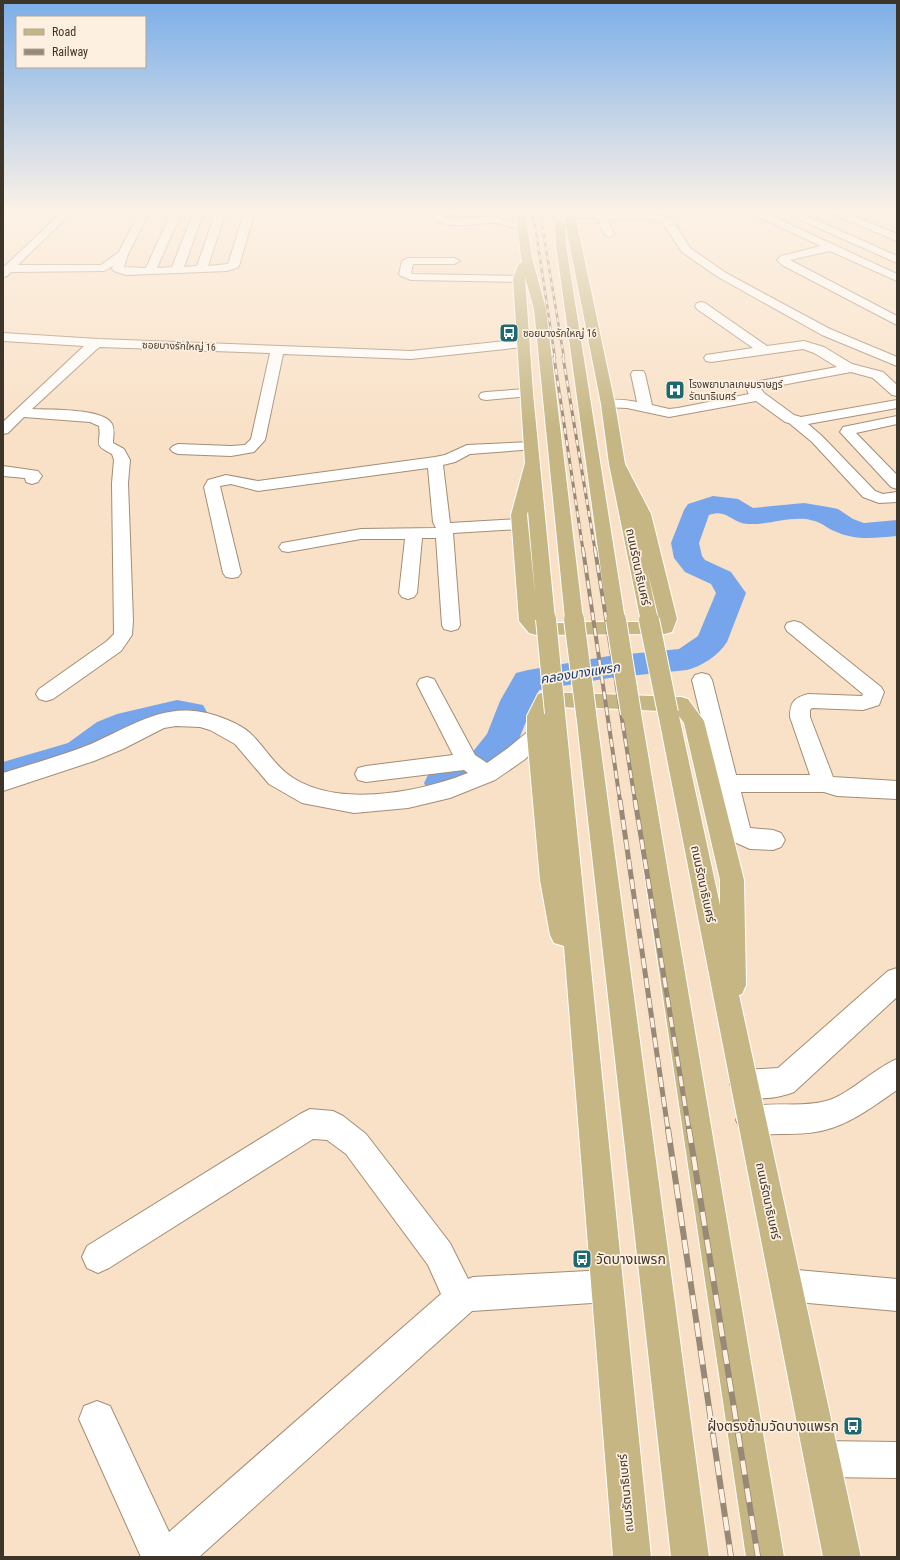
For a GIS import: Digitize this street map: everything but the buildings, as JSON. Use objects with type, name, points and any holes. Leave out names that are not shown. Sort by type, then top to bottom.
[{"type":"main road","name":"ถนนรัตนาธิเบศร์","points":[[519,284],[526,393],[546,619],[546,724],[585,1044],[632,1557]]},
{"type":"main road","name":"ถนนรัตนาธิเบศร์","points":[[533,284],[540,309],[574,620],[689,1552]]},
{"type":"main road","points":[[567,284],[616,620],[765,1554]]},
{"type":"main road","name":"ถนนรัตนาธิเบศร์","points":[[582,284],[608,404],[617,464],[842,1557]]},
{"type":"main road","points":[[531,455],[519,515],[528,621],[536,629],[664,628],[668,619],[643,514],[617,464]]},
{"type":"main road","points":[[546,724],[537,716],[545,699],[681,704],[694,721],[718,784],[732,880],[734,1037]]},
{"type":"street","points":[[737,284],[826,332],[897,362]]},
{"type":"street","points":[[826,284],[897,321]]},
{"type":"street","points":[[701,306],[764,350]]},
{"type":"street","name":"ซอยบางรักใหญ่ 16","points":[[3,337],[98,343],[411,355],[523,343]]},
{"type":"street","points":[[3,430],[92,346],[98,343]]},
{"type":"street","points":[[711,358],[804,345],[819,350],[852,368],[878,375],[897,392]]},
{"type":"street","points":[[178,449],[231,451],[249,448],[258,440],[277,350]]},
{"type":"street","points":[[852,368],[754,386],[754,391],[814,436],[870,494],[882,499],[897,497]]},
{"type":"street","points":[[638,374],[645,407]]},
{"type":"street","points":[[486,396],[526,393]]},
{"type":"street","points":[[608,404],[645,407],[669,413],[759,396]]},
{"type":"street","points":[[794,420],[817,418],[897,404]]},
{"type":"street","points":[[20,413],[98,418],[105,423],[107,430],[105,439],[106,445],[119,452],[122,460],[120,483],[124,620],[123,634],[114,646],[46,694]]},
{"type":"street","points":[[814,436],[847,432],[848,430],[897,420]]},
{"type":"street","points":[[847,432],[897,484]]},
{"type":"street","points":[[232,573],[212,487],[218,480],[241,481],[249,485],[258,486],[443,460],[468,462],[531,455]]},
{"type":"street","points":[[443,460],[441,522],[444,530],[451,625]]},
{"type":"street","points":[[3,471],[32,474],[34,476],[32,478]]},
{"type":"street","points":[[288,547],[361,534],[414,534],[454,528],[520,524]]},
{"type":"street","points":[[408,592],[414,534]]},
{"type":"street","points":[[794,627],[874,692],[872,700],[863,703],[808,701],[800,707],[800,717],[824,784]]},
{"type":"street","points":[[702,680],[718,784],[740,834],[750,839],[773,840]]},
{"type":"street","points":[[427,684],[476,768]]},
{"type":"street","points":[[3,782],[86,755],[115,743],[159,720],[176,718],[200,719],[217,724],[242,738],[277,778],[310,797],[354,804],[408,799],[450,789],[476,768]]},
{"type":"street","points":[[366,774],[476,768],[516,754],[546,724]]},
{"type":"street","points":[[718,784],[824,784],[837,787],[897,790]]},
{"type":"street","points":[[744,1084],[784,1082],[897,980]]},
{"type":"street","points":[[751,1120],[826,1116],[839,1110],[897,1073]]},
{"type":"street","points":[[98,1257],[310,1124],[333,1126],[356,1144],[439,1254],[460,1299]]},
{"type":"street","points":[[786,1285],[897,1295]]},
{"type":"street","points":[[170,1557],[460,1299],[473,1293],[607,1286]]},
{"type":"street","points":[[97,1419],[161,1557]]},
{"type":"street","points":[[822,1459],[897,1460]]},
{"type":"waterway","name":"คลองบางแพรก","points":[[442,783],[480,769],[502,739],[517,701],[528,681],[609,667],[687,659],[711,642],[731,593],[721,578],[695,566],[688,558],[685,543],[697,510],[713,504],[729,505],[748,516],[804,511],[828,515],[843,525],[862,531],[897,528]]},
{"type":"waterway","name":"คลองบางแพรก","points":[[3,776],[80,753],[109,731],[129,723],[177,712],[191,714]]},
{"type":"railway","points":[[544,284],[555,358]]},
{"type":"railway","points":[[552,284],[564,358]]},
{"type":"railway","points":[[554,357],[583,550]]},
{"type":"railway","points":[[563,357],[595,550]]},
{"type":"railway","points":[[583,549],[620,801]]},
{"type":"railway","points":[[595,549],[635,801]]},
{"type":"railway","points":[[620,800],[668,1130]]},
{"type":"railway","points":[[635,800],[689,1130]]},
{"type":"railway","points":[[668,1129],[731,1557]]},
{"type":"railway","points":[[689,1129],[758,1557]]},
{"type":"place","name":"ซอยบางรักใหญ่ 16","points":[[509,333]]},
{"type":"place","name":"โรงพยาบาลเกษมราษฏร์ รัตนาธิเบศร์","points":[[675,390]]},
{"type":"place","name":"วัดบางแพรก","points":[[582,1259]]},
{"type":"place","name":"ฝั่งตรงข้ามวัดบางแพรก","points":[[853,1426]]}]
